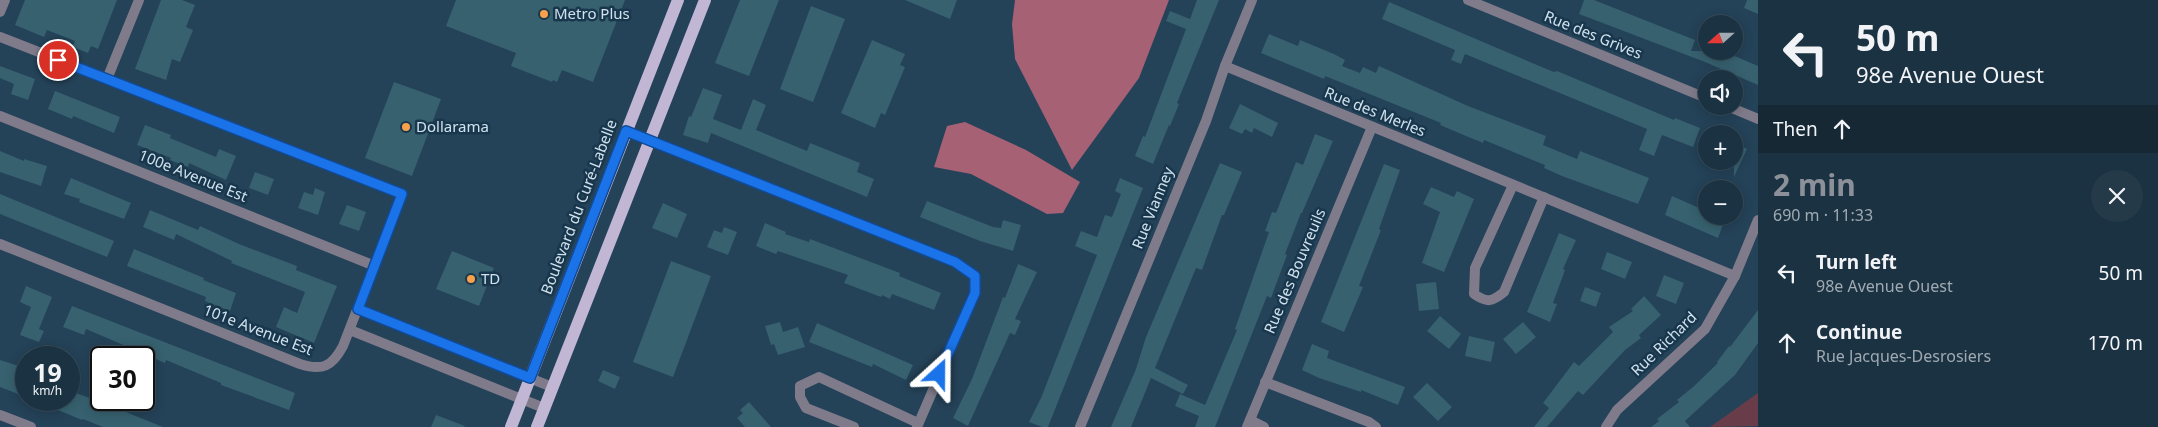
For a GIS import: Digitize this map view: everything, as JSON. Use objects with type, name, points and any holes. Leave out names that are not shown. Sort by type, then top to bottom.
[{"type":"main road","name":"Boulevard du Curé-Labelle","points":[[511,427],[678,0]]},
{"type":"main road","points":[[536,427],[705,0]]},
{"type":"street","points":[[0,12],[5,0]]},
{"type":"street","points":[[108,79],[139,0]]},
{"type":"street","name":"Rue Vianney","points":[[1080,427],[1206,121],[1224,66],[1252,0]]},
{"type":"street","name":"Rue des Grives","points":[[1468,0],[1698,95]]},
{"type":"street","points":[[0,37],[402,194],[350,330],[544,408]]},
{"type":"street","name":"Rue des Merles","points":[[1224,66],[1735,276]]},
{"type":"street","points":[[1743,113],[1758,119]]},
{"type":"street","name":"100e Avenue Est","points":[[0,116],[375,266]]},
{"type":"street","name":"Rue des Bouvreuils","points":[[1249,424],[1372,127]]},
{"type":"street","points":[[626,131],[955,262],[975,276],[975,293],[917,425],[818,377],[800,386],[800,397],[806,408],[854,427]]},
{"type":"street","points":[[1513,185],[1475,268],[1474,294],[1482,300],[1494,300],[1504,292],[1544,197]]},
{"type":"street","name":"Rue Richard","points":[[1606,427],[1616,410],[1705,329],[1735,276],[1758,220]]},
{"type":"street","name":"101e Avenue Est","points":[[0,244],[308,366],[318,368],[332,362],[340,353],[350,330]]},
{"type":"street","points":[[358,309],[552,387]]},
{"type":"street","points":[[1265,382],[1369,422],[1376,427]]},
{"type":"street","points":[[0,415],[31,427]]},
{"type":"street","points":[[1249,424],[1264,427]]},
{"type":"shaded area","points":[[1015,0],[1169,0],[1139,78],[1072,170],[1015,59],[1012,24]]},
{"type":"shaded area","points":[[965,122],[1026,150],[1080,182],[1063,213],[1047,214],[971,174],[934,167],[947,126]]},
{"type":"shaded area","points":[[1758,393],[1758,426],[1710,427]]},
{"type":"building","points":[[25,0],[117,0],[98,49],[91,46],[88,53],[72,47],[75,41],[47,30],[44,37],[15,25]]},
{"type":"building","points":[[161,0],[182,0],[195,5],[186,27],[193,30],[180,62],[172,59],[166,80],[135,69]]},
{"type":"building","points":[[456,0],[625,0],[593,82],[562,70],[557,82],[553,80],[552,82],[511,66],[516,53],[446,26]]},
{"type":"building","points":[[740,0],[779,0],[749,76],[715,63]]},
{"type":"building","points":[[905,0],[957,0],[950,19]]},
{"type":"building","points":[[1197,0],[1219,0],[1177,103],[1179,104],[1153,164],[1135,156],[1143,136],[1145,137],[1186,29],[1166,21],[1170,11],[1190,19]]},
{"type":"building","points":[[1584,0],[1594,0],[1695,40],[1691,51],[1698,51],[1698,59],[1579,14]]},
{"type":"building","points":[[1747,0],[1758,0],[1758,14],[1744,8]]},
{"type":"building","points":[[1389,2],[1554,72],[1557,71],[1674,120],[1675,118],[1698,127],[1698,133],[1693,147],[1662,135],[1654,156],[1639,150],[1647,129],[1465,54],[1461,64],[1451,60],[1455,50],[1382,19]]},
{"type":"building","points":[[811,6],[845,19],[813,102],[780,89]]},
{"type":"building","points":[[1269,34],[1298,46],[1300,40],[1334,54],[1345,60],[1342,66],[1360,73],[1363,67],[1376,73],[1379,66],[1468,106],[1546,136],[1543,145],[1577,159],[1580,151],[1649,178],[1638,204],[1562,176],[1544,168],[1545,165],[1484,140],[1483,143],[1440,125],[1441,123],[1325,76],[1324,79],[1261,53]]},
{"type":"building","points":[[872,40],[905,54],[900,65],[905,67],[885,115],[881,113],[875,128],[841,113]]},
{"type":"building","points":[[1700,60],[1743,60],[1758,66],[1758,85],[1743,78],[1743,70],[1723,70]]},
{"type":"building","points":[[0,66],[35,79],[28,100],[11,94],[14,84],[0,78]]},
{"type":"building","points":[[394,82],[441,99],[412,176],[365,158]]},
{"type":"building","points":[[703,88],[722,95],[713,119],[741,130],[753,99],[766,105],[756,130],[807,151],[810,143],[860,163],[857,172],[874,179],[867,197],[711,133],[708,143],[683,135],[689,116],[691,117]]},
{"type":"building","points":[[55,91],[120,117],[114,133],[73,116],[72,119],[48,109]]},
{"type":"building","points":[[1240,104],[1278,123],[1272,137],[1254,128],[1252,133],[1245,129],[1242,134],[1229,128]]},
{"type":"building","points":[[145,125],[171,135],[170,138],[216,157],[219,149],[236,156],[226,180],[189,163],[188,167],[170,160],[171,158],[137,145]]},
{"type":"building","points":[[1315,134],[1333,141],[1301,213],[1271,298],[1267,296],[1215,427],[1195,427],[1199,416],[1175,406],[1180,394],[1205,405],[1237,330],[1235,329],[1269,232],[1265,231],[1272,212],[1276,213],[1296,162],[1303,165]]},
{"type":"building","points":[[1743,147],[1747,149],[1743,158]]},
{"type":"building","points":[[0,151],[24,161],[24,159],[47,166],[41,186],[0,172]]},
{"type":"building","points":[[1220,163],[1242,172],[1224,215],[1222,215],[1202,270],[1196,268],[1155,368],[1188,385],[1183,394],[1151,378],[1131,427],[1111,427],[1136,369],[1146,337]]},
{"type":"building","points":[[1384,164],[1400,170],[1379,229],[1381,230],[1359,286],[1363,287],[1344,332],[1321,322]]},
{"type":"building","points":[[255,172],[274,179],[268,195],[249,188]]},
{"type":"building","points":[[71,178],[131,203],[124,219],[79,202],[80,199],[64,194]]},
{"type":"building","points":[[1120,178],[1143,188],[1048,427],[1042,427],[1029,422],[1041,398],[1097,255],[1075,246],[1081,231],[1097,237],[1105,215],[1112,217],[1121,194],[1115,191]]},
{"type":"building","points":[[1431,187],[1454,197],[1457,191],[1474,199],[1444,272],[1422,263],[1440,212],[1423,204]]},
{"type":"building","points":[[315,188],[325,192],[318,215],[298,208],[304,192],[313,195]]},
{"type":"building","points":[[0,194],[114,241],[107,257],[0,214]]},
{"type":"building","points":[[1672,196],[1698,207],[1698,225],[1723,225],[1718,238],[1665,215]]},
{"type":"building","points":[[927,201],[993,227],[1001,228],[1003,220],[1021,225],[1013,251],[980,241],[920,217]]},
{"type":"building","points":[[663,203],[687,214],[677,238],[652,228]]},
{"type":"building","points":[[347,205],[366,212],[359,231],[339,224]]},
{"type":"building","points":[[150,210],[198,230],[200,226],[239,244],[297,266],[296,270],[337,286],[314,343],[276,327],[284,307],[297,313],[305,292],[231,263],[232,261],[176,234],[174,240],[143,227]]},
{"type":"building","points":[[765,223],[786,232],[785,234],[809,242],[810,239],[900,273],[899,276],[941,293],[934,310],[892,294],[890,299],[882,295],[881,297],[844,283],[848,275],[778,251],[776,254],[756,246]]},
{"type":"building","points":[[724,227],[737,232],[728,255],[707,247],[714,230],[722,233]]},
{"type":"building","points":[[1559,233],[1576,240],[1563,269],[1565,270],[1553,303],[1557,304],[1550,322],[1527,312]]},
{"type":"building","points":[[134,249],[236,293],[230,311],[205,301],[206,297],[127,266]]},
{"type":"building","points":[[452,251],[494,268],[479,306],[436,289]]},
{"type":"building","points":[[1607,252],[1632,262],[1625,279],[1601,269]]},
{"type":"building","points":[[671,261],[711,276],[673,377],[633,362]]},
{"type":"building","points":[[1018,264],[1037,272],[1015,319],[1021,321],[1015,335],[1010,333],[968,426],[953,418],[972,379],[1003,297],[1005,298]]},
{"type":"building","points":[[1664,275],[1684,283],[1676,304],[1656,296]]},
{"type":"building","points":[[1436,282],[1439,309],[1419,311],[1416,284]]},
{"type":"building","points":[[26,286],[52,297],[39,329],[44,331],[39,342],[20,335],[31,307],[20,302]]},
{"type":"building","points":[[1585,287],[1601,293],[1596,307],[1580,301]]},
{"type":"building","points":[[1644,296],[1661,315],[1639,335],[1641,338],[1625,350],[1583,395],[1578,391],[1547,427],[1534,427],[1549,408],[1543,403],[1574,362],[1579,366],[1613,332],[1609,327],[1633,311],[1631,309]]},
{"type":"building","points":[[72,306],[295,393],[289,410],[221,385],[221,383],[166,360],[165,363],[155,359],[155,346],[126,346],[86,329],[84,335],[63,327]]},
{"type":"building","points":[[1758,310],[1758,343],[1735,375],[1685,421],[1690,427],[1651,427],[1659,421],[1657,419],[1679,402],[1677,400],[1718,363]]},
{"type":"building","points":[[1440,316],[1461,334],[1449,349],[1427,331]]},
{"type":"building","points":[[780,322],[783,332],[798,327],[805,347],[778,355],[774,344],[771,345],[765,326]]},
{"type":"building","points":[[1523,322],[1536,337],[1516,354],[1503,339]]},
{"type":"building","points":[[817,323],[913,365],[906,380],[873,364],[872,367],[809,342]]},
{"type":"building","points":[[1469,336],[1495,342],[1491,362],[1465,356]]},
{"type":"building","points":[[1312,344],[1329,351],[1327,358],[1405,387],[1398,405],[1361,390],[1361,392],[1319,378],[1302,370]]},
{"type":"building","points":[[0,360],[15,365],[15,393],[0,387]]},
{"type":"building","points":[[603,370],[620,377],[615,389],[598,381]]},
{"type":"building","points":[[1427,383],[1452,407],[1438,421],[1413,397]]},
{"type":"building","points":[[80,394],[90,398],[90,411],[123,411],[163,427],[103,427],[60,411],[80,411]]},
{"type":"building","points":[[749,402],[771,427],[745,427],[737,418],[743,413],[740,410]]},
{"type":"building","points":[[436,415],[465,426],[431,427]]},
{"type":"place","name":"Metro Plus","points":[[544,14]]},
{"type":"place","name":"Dollarama","points":[[406,127]]},
{"type":"place","name":"TD","points":[[471,279]]},
{"type":"route","points":[[58,60],[402,194],[358,309],[530,378],[626,131],[955,262],[975,276],[975,293],[939,374]]}]
